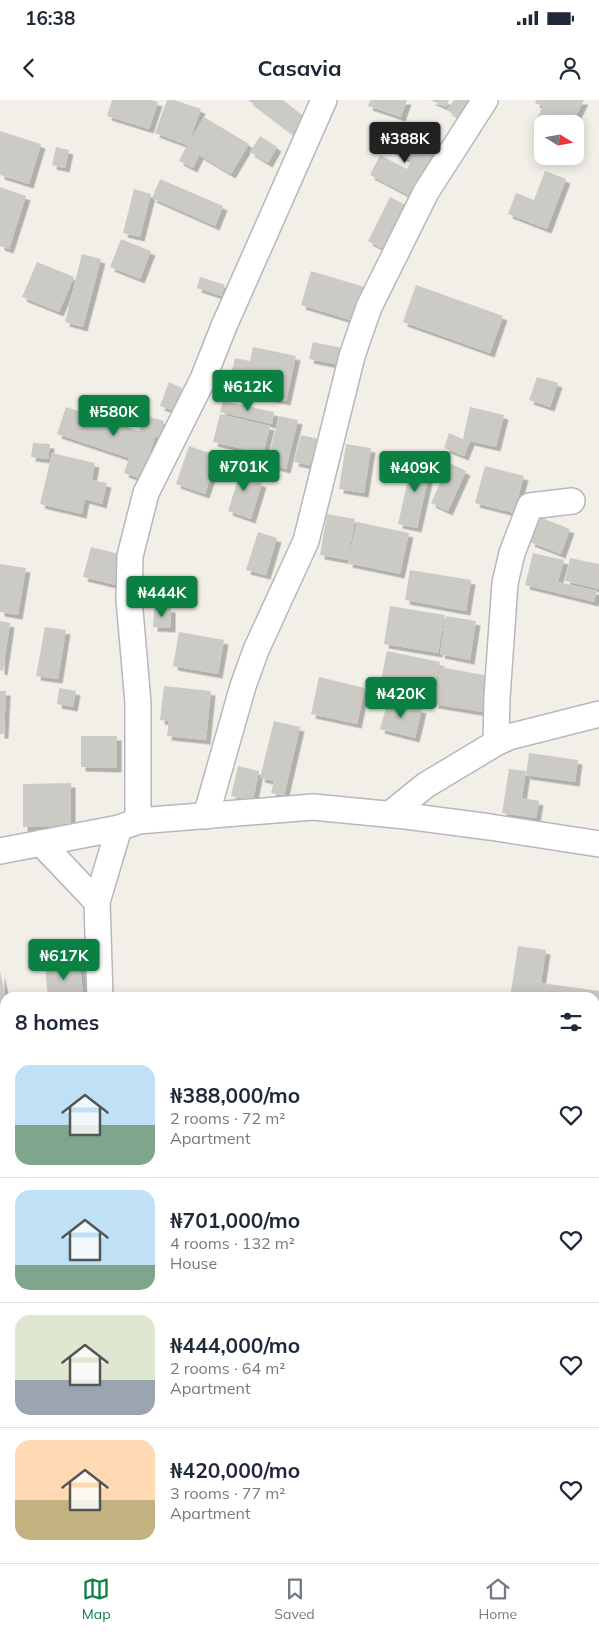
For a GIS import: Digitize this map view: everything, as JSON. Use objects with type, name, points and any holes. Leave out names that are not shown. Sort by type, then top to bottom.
[{"type":"street","points":[[100,992],[97,902],[128,824],[138,703],[129,599],[130,556],[146,493],[203,380],[224,326],[324,100]]},
{"type":"street","points":[[206,816],[243,686],[256,650],[306,541],[352,356],[369,307],[426,192],[485,100]]},
{"type":"street","points":[[496,743],[497,697],[505,583],[512,553],[530,506],[572,501]]},
{"type":"street","points":[[390,814],[426,785],[496,743],[509,737],[599,714]]},
{"type":"street","points":[[0,850],[128,824],[313,807],[390,814],[599,844]]},
{"type":"street","points":[[41,843],[97,902]]},
{"type":"building","points":[[112,100],[151,100],[158,102],[149,129],[107,116]]},
{"type":"building","points":[[167,100],[174,100],[201,109],[189,142],[204,117],[249,144],[231,174],[199,155],[193,168],[179,161],[187,145],[155,133]]},
{"type":"building","points":[[248,100],[283,100],[307,119],[294,135]]},
{"type":"building","points":[[370,100],[407,100],[401,117],[368,106]]},
{"type":"building","points":[[430,100],[449,100],[446,107]]},
{"type":"building","points":[[454,100],[478,100],[463,121],[447,110]]},
{"type":"building","points":[[536,100],[584,100],[576,115],[539,115],[543,106],[535,103]]},
{"type":"building","points":[[393,128],[439,153],[416,199],[370,175],[380,155],[407,169],[411,161],[383,146]]},
{"type":"building","points":[[0,131],[41,144],[29,184],[0,175]]},
{"type":"building","points":[[260,136],[277,147],[268,163],[250,152]]},
{"type":"building","points":[[56,147],[69,150],[65,168],[52,165]]},
{"type":"building","points":[[545,171],[566,179],[547,229],[508,214],[516,193],[534,200]]},
{"type":"building","points":[[160,179],[223,206],[215,226],[152,198]]},
{"type":"building","points":[[0,187],[26,196],[9,249],[0,246]]},
{"type":"building","points":[[134,189],[151,194],[140,237],[123,233]]},
{"type":"building","points":[[390,197],[411,208],[389,252],[368,241]]},
{"type":"building","points":[[121,239],[151,251],[140,279],[110,267]]},
{"type":"building","points":[[82,254],[101,259],[83,327],[65,322]]},
{"type":"building","points":[[37,262],[74,277],[59,312],[22,297]]},
{"type":"building","points":[[311,271],[368,288],[357,322],[301,305]]},
{"type":"building","points":[[200,277],[225,285],[221,296],[197,288]]},
{"type":"building","points":[[416,285],[503,316],[490,353],[403,322]]},
{"type":"building","points":[[313,342],[342,348],[339,365],[309,359]]},
{"type":"building","points":[[253,347],[296,356],[286,401],[241,391],[245,377],[231,374],[235,358],[250,361]]},
{"type":"building","points":[[537,377],[558,383],[550,407],[529,400]]},
{"type":"building","points":[[169,382],[182,388],[174,411],[160,406]]},
{"type":"building","points":[[223,401],[274,412],[272,424],[220,412]]},
{"type":"building","points":[[66,407],[139,431],[144,415],[164,421],[159,438],[155,436],[142,479],[124,473],[129,458],[57,434]]},
{"type":"building","points":[[470,407],[504,415],[496,447],[470,441],[464,456],[444,448],[449,433],[463,439]]},
{"type":"building","points":[[220,414],[270,426],[263,454],[213,442]]},
{"type":"building","points":[[279,416],[298,420],[286,469],[267,464]]},
{"type":"building","points":[[301,435],[319,439],[313,466],[294,462]]},
{"type":"building","points":[[33,443],[50,444],[48,459],[31,457]]},
{"type":"building","points":[[346,444],[371,448],[364,493],[339,489]]},
{"type":"building","points":[[189,446],[218,456],[205,494],[176,484]]},
{"type":"building","points":[[52,453],[95,463],[92,480],[107,483],[102,504],[85,499],[82,514],[40,504]]},
{"type":"building","points":[[396,454],[410,460],[403,477],[390,471]]},
{"type":"building","points":[[413,457],[432,462],[417,528],[398,524]]},
{"type":"building","points":[[234,459],[247,462],[244,477],[262,483],[251,519],[228,511],[239,476],[231,474]]},
{"type":"building","points":[[449,463],[466,471],[448,511],[431,503]]},
{"type":"building","points":[[485,466],[524,476],[514,513],[475,503]]},
{"type":"building","points":[[327,514],[355,519],[348,560],[320,555]]},
{"type":"building","points":[[539,517],[570,529],[561,554],[530,542]]},
{"type":"building","points":[[357,522],[409,533],[400,574],[348,563]]},
{"type":"building","points":[[258,532],[277,538],[266,575],[246,570]]},
{"type":"building","points":[[91,547],[123,555],[116,585],[83,577]]},
{"type":"building","points":[[533,553],[564,560],[558,582],[597,591],[594,602],[525,585]]},
{"type":"building","points":[[570,558],[599,564],[599,589],[565,581]]},
{"type":"building","points":[[0,564],[26,568],[18,615],[0,612]]},
{"type":"building","points":[[410,570],[471,580],[466,611],[405,600]]},
{"type":"building","points":[[390,606],[445,615],[438,653],[384,644]]},
{"type":"building","points":[[154,607],[171,608],[171,628],[153,627]]},
{"type":"building","points":[[446,616],[476,621],[470,660],[440,654]]},
{"type":"building","points":[[0,621],[10,623],[3,671],[0,670]]},
{"type":"building","points":[[45,627],[66,630],[58,679],[36,676]]},
{"type":"building","points":[[179,632],[224,640],[218,674],[173,666]]},
{"type":"building","points":[[387,651],[440,662],[432,702],[379,690]]},
{"type":"building","points":[[440,667],[489,676],[483,712],[434,704]]},
{"type":"building","points":[[319,677],[365,688],[357,724],[311,714]]},
{"type":"building","points":[[164,686],[211,691],[206,740],[167,736],[169,721],[160,720]]},
{"type":"building","points":[[59,688],[76,691],[73,707],[57,704]]},
{"type":"building","points":[[0,691],[6,691],[4,734],[0,734]]},
{"type":"building","points":[[388,701],[422,709],[415,738],[380,729]]},
{"type":"building","points":[[274,721],[300,727],[284,796],[271,793],[274,781],[260,778]]},
{"type":"building","points":[[81,736],[117,736],[117,768],[81,767]]},
{"type":"building","points":[[529,753],[578,760],[575,782],[526,775]]},
{"type":"building","points":[[238,766],[259,771],[253,801],[231,796]]},
{"type":"building","points":[[509,769],[526,771],[522,798],[539,801],[536,818],[502,813]]},
{"type":"building","points":[[71,783],[71,827],[23,827],[23,784]]},
{"type":"building","points":[[518,946],[546,950],[541,983],[599,991],[599,992],[511,992]]},
{"type":"building","points":[[80,963],[83,992],[47,992],[45,966]]},
{"type":"building","points":[[0,972],[5,992],[0,992]]}]
